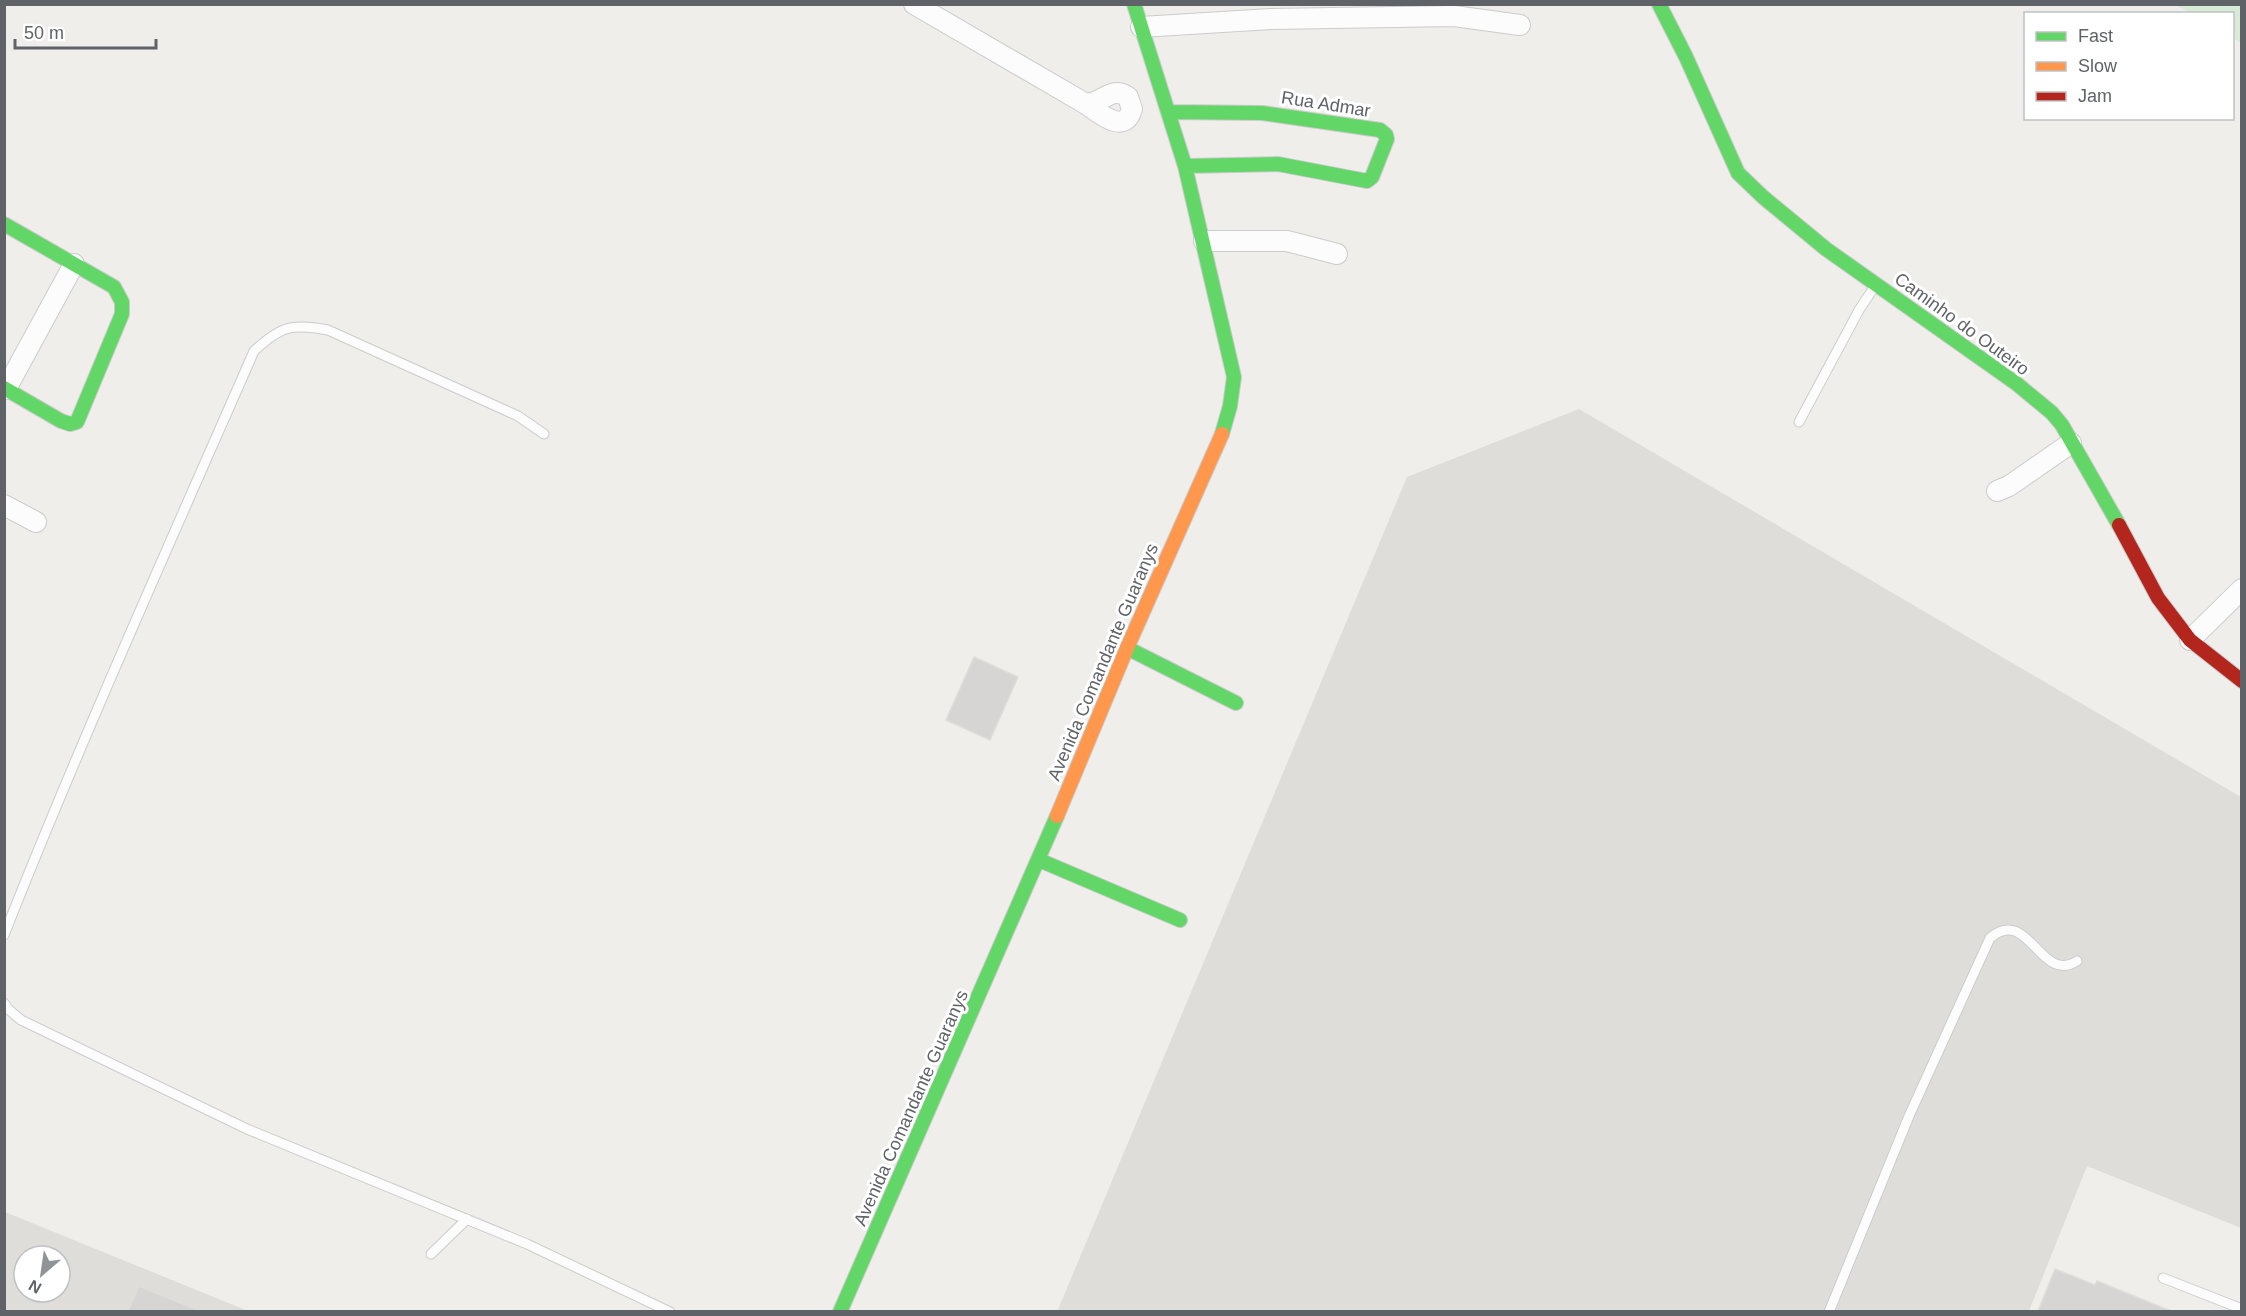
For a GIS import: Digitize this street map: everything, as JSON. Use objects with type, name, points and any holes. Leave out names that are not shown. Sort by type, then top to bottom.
[{"type":"street","points":[[914,4],[1086,104]]},
{"type":"street","name":"Avenida Comandante Guaranys","points":[[840,1311],[1040,861],[1127,648],[1220,442],[1230,406],[1234,377],[1204,241],[1185,166],[1134,4]]},
{"type":"street","name":"Caminho do Outeiro","points":[[1659,4],[1686,57],[1738,173],[1763,198],[1826,249],[2017,384],[2052,413],[2062,425],[2103,494],[2158,598],[2190,640],[2241,681]]},
{"type":"street","points":[[1141,27],[1271,19],[1454,16],[1520,26]]},
{"type":"street","name":"Rua Admar","points":[[1169,112],[1262,113],[1380,130],[1387,139],[1372,177],[1367,181],[1278,164],[1185,166]]},
{"type":"street","points":[[4,224],[74,264],[114,287],[122,302],[122,314],[81,415],[77,422],[70,424],[5,390],[74,264]]},
{"type":"street","points":[[1204,241],[1287,241],[1337,255]]},
{"type":"street","points":[[1997,490],[2009,486],[2071,443]]},
{"type":"street","points":[[4,505],[36,522]]},
{"type":"street","points":[[2190,640],[2241,589]]},
{"type":"street","points":[[1127,648],[1236,703]]},
{"type":"street","points":[[1040,861],[1180,920]]},
{"type":"lane","points":[[1799,422],[1859,310],[1877,284]]},
{"type":"lane","points":[[4,935],[145,600],[254,351],[285,328],[307,326],[328,330],[518,416],[544,434]]},
{"type":"lane","points":[[1829,1311],[1909,1116],[1990,938],[1997,932],[2016,931],[2025,936],[2042,956],[2053,963],[2065,966],[2077,961]]},
{"type":"lane","points":[[4,1003],[21,1020],[247,1129],[527,1244],[670,1311]]},
{"type":"lane","points":[[431,1254],[467,1219]]},
{"type":"lane","points":[[2163,1278],[2241,1309]]},
{"type":"shaded area","points":[[1579,409],[2241,797],[2241,1228],[2087,1166],[2029,1311],[1057,1312],[1407,477]]},
{"type":"shaded area","points":[[5,1212],[248,1311],[5,1311]]},
{"type":"green space","points":[[2175,5],[2241,5],[2241,43],[2234,39],[2234,12],[2189,12]]},
{"type":"building","points":[[974,657],[1018,677],[990,740],[946,720]]},
{"type":"building","points":[[2055,1269],[2095,1285],[2097,1281],[2171,1311],[2038,1311]]},
{"type":"building","points":[[139,1286],[200,1311],[128,1311]]},
{"type":"traffic: fast","points":[[1134,4],[1185,166],[1234,377],[1230,406],[1222,434]]},
{"type":"traffic: fast","points":[[1659,4],[1686,57],[1738,173],[1763,197],[1826,249],[2017,384],[2052,413],[2062,425],[2119,525]]},
{"type":"traffic: fast","points":[[1169,112],[1262,113],[1380,130],[1387,139],[1372,177],[1367,181],[1278,164],[1185,166]]},
{"type":"traffic: fast","points":[[4,224],[114,287],[122,302],[122,314],[77,422],[70,424],[61,421],[4,388]]},
{"type":"traffic: fast","points":[[1127,648],[1236,703]]},
{"type":"traffic: fast","points":[[840,1312],[1057,816]]},
{"type":"traffic: fast","points":[[1039,860],[1180,920]]},
{"type":"traffic: slow","points":[[1057,816],[1127,648],[1222,434]]},
{"type":"traffic: jam","points":[[2119,525],[2158,598],[2190,640],[2242,681]]}]
